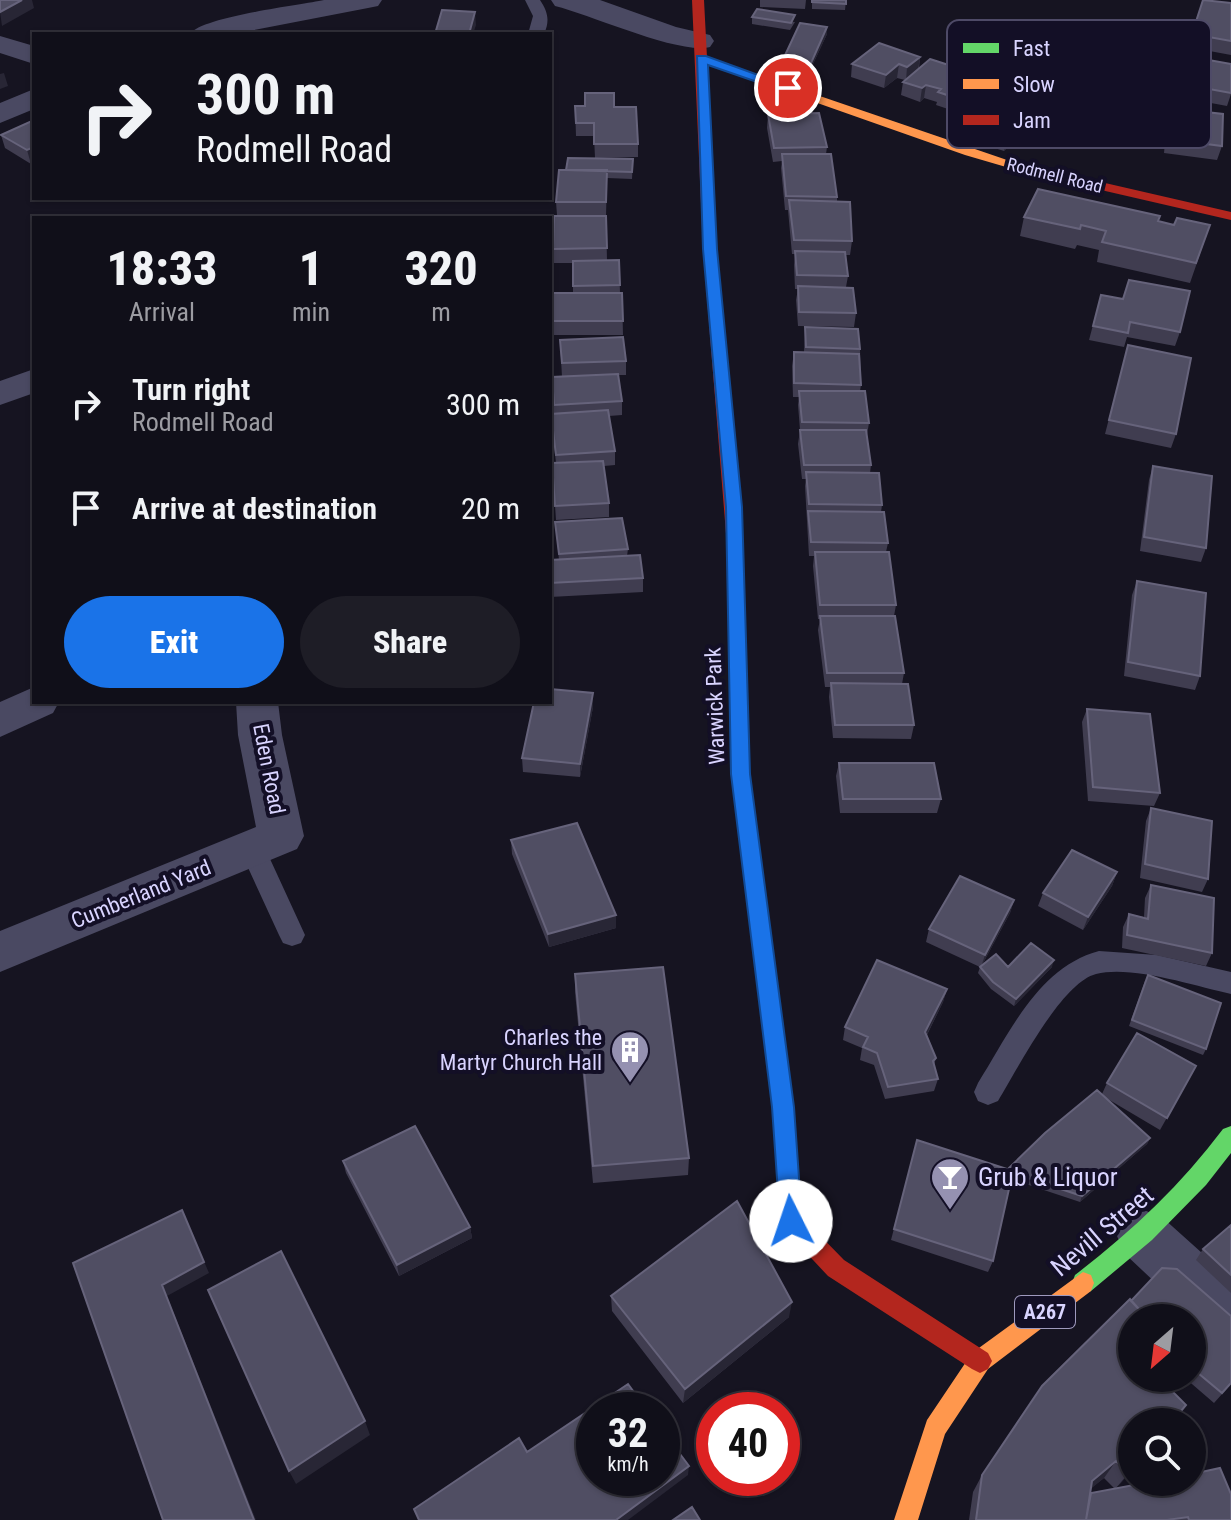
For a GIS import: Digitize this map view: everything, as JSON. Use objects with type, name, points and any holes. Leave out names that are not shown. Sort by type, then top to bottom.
[{"type":"street","points":[[211,32],[368,0]]},
{"type":"street","name":"Rodmell Road","points":[[565,0],[610,11],[685,39],[701,50],[947,144]]},
{"type":"street","name":"Warwick Park","points":[[698,0],[710,249],[734,507],[741,774],[783,1107],[791,1221],[836,1268],[980,1361]]},
{"type":"street","points":[[0,44],[32,54]]},
{"type":"street","points":[[0,114],[32,99]]},
{"type":"street","name":"Rodmell Road","points":[[958,148],[1044,174],[1231,216]]},
{"type":"street","points":[[0,394],[32,381]]},
{"type":"street","points":[[0,721],[34,704]]},
{"type":"street","name":"Eden Road","points":[[257,704],[267,842]]},
{"type":"street","name":"Cumberland Yard","points":[[0,952],[267,842]]},
{"type":"street","name":"Nevill Street","points":[[906,1520],[935,1428],[980,1361],[1144,1236],[1201,1178],[1231,1136]]},
{"type":"street","points":[[1144,1236],[1231,1316]]},
{"type":"lane","points":[[532,0],[540,11],[542,23],[537,32]]},
{"type":"lane","points":[[267,842],[292,935]]},
{"type":"lane","points":[[988,1092],[1054,991],[1086,965],[1129,962],[1231,983]]},
{"type":"building","points":[[0,0],[22,0],[0,12]]},
{"type":"building","points":[[846,0],[846,4],[812,2]]},
{"type":"building","points":[[1203,0],[1231,3],[1231,41],[1211,37],[1211,20],[1197,20]]},
{"type":"building","points":[[757,9],[795,15],[791,23],[752,17]]},
{"type":"building","points":[[442,10],[475,12],[470,32],[436,32]]},
{"type":"building","points":[[800,23],[827,27],[808,70],[780,66]]},
{"type":"building","points":[[879,43],[920,57],[907,67],[899,64],[886,75],[852,64]]},
{"type":"building","points":[[930,59],[947,64],[947,95],[938,92],[941,89],[926,85],[922,88],[903,82]]},
{"type":"building","points":[[1211,60],[1231,64],[1231,93],[1211,89]]},
{"type":"building","points":[[585,93],[614,93],[614,107],[636,107],[638,144],[594,144],[594,123],[576,123],[575,106],[585,106]]},
{"type":"building","points":[[819,113],[827,147],[774,148],[768,114]]},
{"type":"building","points":[[1211,113],[1223,114],[1222,146],[1211,145]]},
{"type":"building","points":[[32,121],[32,148],[27,150],[1,135]]},
{"type":"building","points":[[782,154],[831,154],[837,197],[786,196]]},
{"type":"building","points":[[568,158],[633,159],[632,172],[566,170]]},
{"type":"building","points":[[559,170],[607,170],[606,202],[556,202]]},
{"type":"building","points":[[1038,189],[1160,216],[1158,221],[1174,225],[1177,218],[1210,225],[1196,263],[1102,242],[1106,231],[1081,225],[1080,229],[1024,217]]},
{"type":"building","points":[[789,200],[850,202],[852,241],[794,240]]},
{"type":"building","points":[[554,216],[606,216],[607,248],[553,249]]},
{"type":"building","points":[[795,251],[845,252],[848,276],[797,275]]},
{"type":"building","points":[[619,260],[620,285],[573,286],[573,261]]},
{"type":"building","points":[[1129,280],[1190,291],[1180,332],[1130,322],[1128,333],[1093,326],[1101,295],[1123,299]]},
{"type":"building","points":[[798,286],[853,288],[856,313],[799,312]]},
{"type":"building","points":[[552,293],[622,293],[623,321],[552,321]]},
{"type":"building","points":[[805,327],[858,329],[860,349],[806,347]]},
{"type":"building","points":[[623,337],[626,361],[562,363],[560,340]]},
{"type":"building","points":[[1128,345],[1191,358],[1176,434],[1109,420]]},
{"type":"building","points":[[794,352],[859,354],[861,385],[794,383]]},
{"type":"building","points":[[618,374],[622,401],[554,405],[552,377]]},
{"type":"building","points":[[799,391],[865,391],[869,423],[802,422]]},
{"type":"building","points":[[608,410],[615,451],[556,455],[552,414]]},
{"type":"building","points":[[800,430],[866,430],[871,465],[804,465]]},
{"type":"building","points":[[603,461],[609,503],[555,506],[552,463]]},
{"type":"building","points":[[1153,466],[1212,476],[1206,548],[1144,537]]},
{"type":"building","points":[[806,472],[879,473],[882,505],[809,504]]},
{"type":"building","points":[[808,511],[884,512],[888,543],[811,542]]},
{"type":"building","points":[[622,518],[628,549],[559,554],[555,522]]},
{"type":"building","points":[[815,552],[889,552],[896,605],[820,605]]},
{"type":"building","points":[[640,555],[643,578],[552,583],[552,560]]},
{"type":"building","points":[[1137,581],[1206,593],[1200,676],[1128,662]]},
{"type":"building","points":[[820,616],[895,616],[904,673],[827,673]]},
{"type":"building","points":[[831,683],[908,684],[914,725],[835,725]]},
{"type":"building","points":[[552,689],[593,693],[580,764],[522,758],[534,704],[552,704]]},
{"type":"building","points":[[1087,709],[1150,714],[1160,793],[1093,787]]},
{"type":"building","points":[[839,763],[934,763],[941,799],[843,799]]},
{"type":"building","points":[[1151,808],[1212,821],[1208,879],[1145,864]]},
{"type":"building","points":[[577,823],[616,915],[548,934],[511,840]]},
{"type":"building","points":[[1072,850],[1117,872],[1088,917],[1043,893]]},
{"type":"building","points":[[960,876],[1014,900],[985,955],[929,929]]},
{"type":"building","points":[[1151,885],[1214,898],[1212,953],[1127,935],[1129,914],[1148,919]]},
{"type":"building","points":[[1031,943],[1054,960],[1016,999],[993,982],[980,967],[996,954],[1008,967]]},
{"type":"building","points":[[877,960],[947,989],[925,1032],[936,1058],[933,1061],[938,1079],[888,1087],[877,1053],[863,1047],[868,1037],[845,1027]]},
{"type":"building","name":"Charles the Martyr Church Hall","points":[[663,967],[689,1158],[593,1166],[575,974]]},
{"type":"building","points":[[1148,975],[1221,1003],[1206,1049],[1132,1020]]},
{"type":"building","points":[[1137,1033],[1196,1066],[1167,1118],[1107,1083]]},
{"type":"building","points":[[1097,1090],[1150,1138],[1082,1196],[1008,1169],[1045,1133]]},
{"type":"building","points":[[415,1126],[470,1227],[397,1265],[343,1161]]},
{"type":"building","name":"Grub & Liquor","points":[[917,1140],[1013,1171],[993,1261],[894,1229]]},
{"type":"building","points":[[737,1201],[792,1302],[685,1389],[611,1296]]},
{"type":"building","points":[[182,1210],[204,1262],[162,1285],[254,1520],[163,1520],[73,1263]]},
{"type":"building","points":[[1231,1225],[1231,1275],[1203,1249]]},
{"type":"building","points":[[281,1251],[365,1421],[289,1471],[208,1290]]},
{"type":"building","points":[[1162,1268],[1177,1269],[1231,1316],[1231,1383],[1222,1393],[1206,1380],[1206,1304],[1134,1304],[1131,1301]]},
{"type":"building","points":[[1118,1311],[1118,1392],[1173,1392],[1186,1405],[1184,1408],[1118,1408],[1118,1463],[1116,1461],[1092,1481],[1086,1520],[976,1520],[982,1475],[1042,1386]]},
{"type":"building","points":[[628,1384],[634,1392],[616,1392]]},
{"type":"building","points":[[576,1419],[576,1496],[648,1496],[616,1520],[419,1520],[414,1509],[519,1438],[527,1452]]},
{"type":"building","points":[[680,1454],[689,1466],[680,1473]]},
{"type":"building","points":[[1220,1468],[1231,1494],[1231,1520],[1189,1520],[1188,1517],[1086,1520],[1091,1493],[1118,1488],[1118,1496],[1206,1496],[1206,1471]]},
{"type":"building","points":[[692,1507],[700,1520],[673,1520]]},
{"type":"traffic: fast","points":[[735,546],[741,774],[774,1036]]},
{"type":"traffic: fast","points":[[1083,1283],[1163,1215],[1231,1136]]},
{"type":"traffic: slow","points":[[702,59],[947,144]]},
{"type":"traffic: slow","points":[[958,148],[1027,169]]},
{"type":"traffic: slow","points":[[906,1520],[935,1428],[980,1361],[1083,1283]]},
{"type":"traffic: jam","points":[[698,0],[710,249],[735,546]]},
{"type":"traffic: jam","points":[[1027,169],[1231,216]]},
{"type":"traffic: jam","points":[[774,1036],[783,1107],[791,1221],[836,1268],[980,1361]]},
{"type":"place","name":"Charles the Martyr Church Hall","points":[[630,1084]]},
{"type":"place","name":"Grub & Liquor","points":[[950,1211]]},
{"type":"route","points":[[788,88],[702,59],[710,249],[734,507],[741,774],[783,1107],[791,1221]]}]
